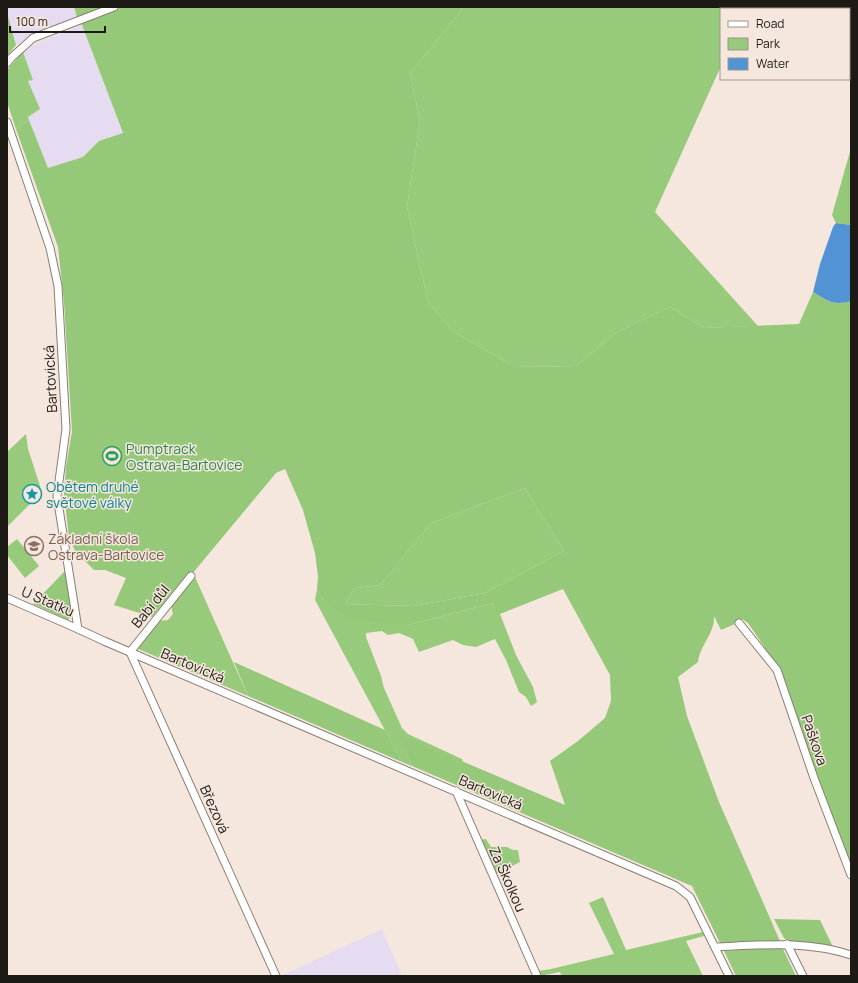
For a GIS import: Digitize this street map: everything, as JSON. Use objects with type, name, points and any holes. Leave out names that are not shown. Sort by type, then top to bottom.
[{"type":"street","points":[[7,63],[34,38],[114,7]]},
{"type":"street","name":"Bartovická","points":[[7,122],[50,248],[58,286],[66,429],[57,496],[78,629],[676,886],[690,897],[729,976]]},
{"type":"street","name":"Babí důl","points":[[130,652],[191,576]]},
{"type":"street","name":"U Statku","points":[[7,598],[78,629]]},
{"type":"street","name":"Paškova","points":[[739,623],[777,670],[814,778],[851,875]]},
{"type":"street","name":"Březová","points":[[130,652],[276,976]]},
{"type":"street","name":"Za Školkou","points":[[456,791],[537,976]]},
{"type":"street","points":[[786,944],[803,976]]},
{"type":"street","points":[[716,947],[786,944],[813,947],[851,955]]},
{"type":"shaded area","points":[[7,7],[74,7],[77,17],[34,33],[16,45],[7,13]]},
{"type":"shaded area","points":[[82,25],[123,134],[99,141],[83,157],[48,168],[28,117],[40,109],[28,81],[33,80],[23,52],[41,41]]},
{"type":"shaded area","points":[[382,929],[402,976],[283,975]]},
{"type":"green space","points":[[74,7],[464,7],[410,73],[420,121],[407,207],[428,302],[454,332],[515,367],[576,366],[617,332],[670,307],[704,328],[799,324],[813,292],[830,302],[839,303],[851,301],[851,864],[822,792],[781,671],[748,623],[742,619],[721,630],[714,616],[714,622],[710,634],[701,650],[698,662],[678,677],[687,716],[719,802],[780,941],[721,945],[692,886],[412,766],[398,734],[565,805],[550,761],[578,741],[605,718],[611,701],[610,675],[563,589],[497,615],[493,603],[408,625],[348,619],[322,598],[317,589],[318,576],[315,553],[303,510],[285,469],[276,473],[192,574],[188,573],[152,617],[114,605],[126,578],[105,570],[94,570],[75,551],[69,537],[64,493],[66,467],[72,431],[64,302],[58,247],[16,129],[29,120],[48,168],[83,157],[99,141],[123,133],[82,25],[77,17]],"holes":[[[525,488],[564,551],[485,593],[413,606],[345,604],[354,588],[380,585],[431,523]]]},
{"type":"green space","points":[[464,7],[747,7],[720,8],[720,68],[655,212],[758,326],[704,328],[670,307],[617,332],[576,366],[515,367],[454,332],[428,302],[407,207],[420,121],[410,73]]},
{"type":"green space","points":[[7,13],[16,45],[7,56]]},
{"type":"green space","points":[[23,52],[33,80],[28,81],[40,109],[28,117],[29,120],[16,129],[7,102],[7,73],[8,69]]},
{"type":"green space","points":[[851,148],[851,225],[836,223],[832,215]]},
{"type":"green space","points":[[26,434],[28,449],[42,492],[7,527],[7,452]]},
{"type":"green space","points":[[525,488],[564,551],[485,593],[413,606],[345,604],[354,588],[380,585],[431,523]]},
{"type":"green space","points":[[17,539],[39,566],[25,578],[7,555],[7,547]]},
{"type":"green space","points":[[65,571],[72,616],[68,620],[33,604]]},
{"type":"green space","points":[[195,577],[248,696],[136,648],[158,621],[168,620],[173,614],[171,606]]},
{"type":"green space","points":[[317,589],[323,599],[408,625],[493,603],[497,614],[500,614],[516,655],[533,687],[537,702],[531,706],[526,697],[519,692],[506,660],[495,639],[476,647],[463,645],[453,640],[419,652],[413,639],[399,633],[388,635],[382,631],[366,633],[366,637],[384,688],[402,728],[408,734],[462,759],[463,762],[399,735],[412,766],[402,762],[315,600]]},
{"type":"green space","points":[[234,662],[385,730],[402,762],[248,696]]},
{"type":"green space","points":[[486,839],[491,847],[507,847],[513,850],[518,850],[520,862],[496,874],[479,840]]},
{"type":"green space","points":[[603,897],[626,950],[703,932],[704,936],[686,941],[703,976],[562,976],[560,972],[540,976],[538,971],[614,954],[589,903]]},
{"type":"green space","points":[[774,919],[820,920],[833,947],[789,942],[784,938]]},
{"type":"green space","points":[[782,947],[796,976],[736,976],[724,951]]},
{"type":"water","points":[[836,223],[851,225],[851,301],[840,303],[831,302],[813,292],[820,264],[833,227]]},
{"type":"place","name":"Pumptrack Ostrava-Bartovice","points":[[112,456]]},
{"type":"place","name":"Obětem druhé světové války","points":[[32,494]]},
{"type":"place","name":"Základní škola Ostrava-Bartovice","points":[[34,546]]}]
